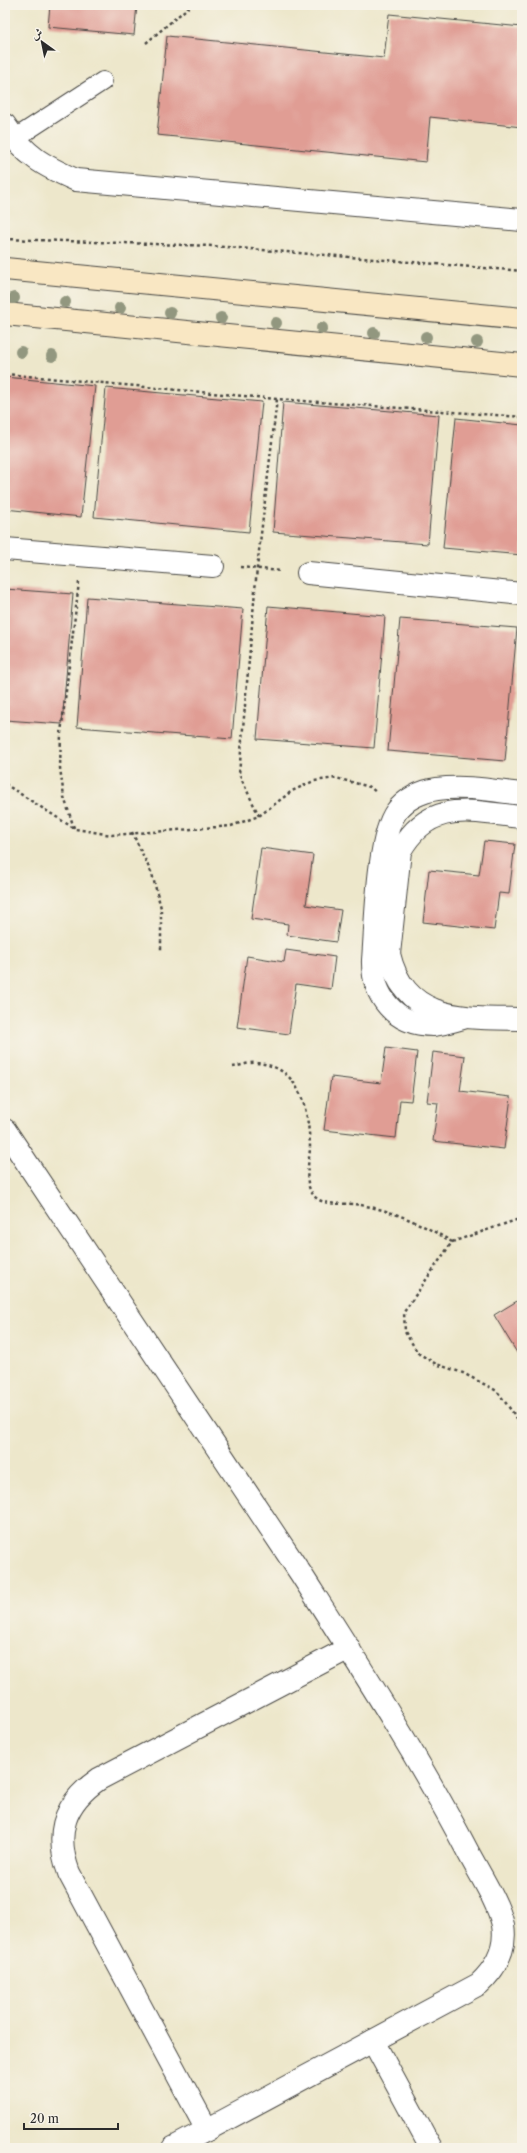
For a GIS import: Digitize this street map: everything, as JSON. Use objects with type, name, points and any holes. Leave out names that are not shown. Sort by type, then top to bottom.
[{"type":"street","points":[[9,132],[42,164],[76,180],[522,220]]},
{"type":"street","points":[[5,269],[522,319]]},
{"type":"street","points":[[5,314],[522,365]]},
{"type":"street","points":[[5,550],[213,566]]},
{"type":"street","points":[[308,573],[522,594]]},
{"type":"street","points":[[518,1019],[463,1018],[433,1025],[406,1019],[388,1006],[376,988],[372,974],[383,850],[387,828],[396,811],[415,796],[438,789],[465,788],[522,794]]},
{"type":"street","points":[[463,1018],[427,1008],[417,1002],[406,992],[392,968],[389,954],[400,852],[408,837],[419,825],[433,817],[449,812],[522,817]]},
{"type":"street","points":[[5,1130],[349,1648],[403,1736],[455,1826],[503,1925],[503,1942],[499,1958],[491,1973],[479,1984],[173,2148]]},
{"type":"street","points":[[208,2130],[69,1873],[64,1859],[62,1843],[63,1827],[75,1799],[86,1788],[99,1779],[349,1648]]},
{"type":"street","points":[[374,2041],[431,2148]]},
{"type":"lane","points":[[9,132],[103,81]]},
{"type":"path","points":[[146,43],[191,5]]},
{"type":"path","points":[[5,239],[213,246],[522,271]]},
{"type":"path","points":[[5,374],[277,399],[522,417]]},
{"type":"path","points":[[259,816],[239,774],[257,568],[277,399]]},
{"type":"path","points":[[75,828],[64,797],[60,768],[61,733],[82,556]]},
{"type":"path","points":[[213,566],[257,568],[308,573]]},
{"type":"path","points":[[5,784],[75,828],[112,835],[132,832],[231,826],[259,816],[292,791],[314,781],[336,778],[370,787],[396,811]]},
{"type":"path","points":[[132,832],[152,874],[161,908],[161,951]]},
{"type":"path","points":[[233,1067],[256,1063],[282,1070],[299,1088],[306,1115],[310,1146],[308,1183],[312,1194],[322,1202],[354,1204],[389,1211],[426,1226],[452,1242]]},
{"type":"path","points":[[522,1218],[452,1242],[404,1312],[405,1332],[418,1353],[436,1364],[463,1373],[497,1391],[522,1424]]},
{"type":"building","points":[[50,5],[137,5],[134,35],[48,27]]},
{"type":"building","points":[[389,14],[522,27],[522,127],[430,117],[426,162],[157,135],[167,36],[384,58]]},
{"type":"building","points":[[5,377],[95,386],[81,517],[5,509]]},
{"type":"building","points":[[106,388],[262,402],[249,532],[94,517]]},
{"type":"building","points":[[283,402],[439,415],[428,544],[273,532]]},
{"type":"building","points":[[456,418],[522,425],[522,555],[443,548]]},
{"type":"building","points":[[5,589],[73,594],[62,724],[5,720]]},
{"type":"building","points":[[87,597],[243,609],[232,739],[77,727]]},
{"type":"building","points":[[268,606],[385,616],[374,748],[257,739]]},
{"type":"building","points":[[400,619],[517,628],[505,761],[388,751]]},
{"type":"building","points":[[484,841],[515,844],[509,894],[499,893],[494,930],[423,922],[429,870],[479,875]]},
{"type":"building","points":[[261,848],[313,855],[306,905],[341,910],[336,942],[287,935],[288,924],[251,919]]},
{"type":"building","points":[[286,950],[335,957],[331,989],[296,984],[289,1034],[237,1027],[247,956],[284,962]]},
{"type":"building","points":[[386,1048],[417,1052],[411,1101],[400,1100],[396,1138],[324,1130],[331,1077],[381,1083]]},
{"type":"building","points":[[433,1052],[465,1056],[460,1091],[511,1097],[504,1149],[433,1141],[438,1103],[427,1102]]},
{"type":"building","points":[[522,1298],[522,1361],[494,1315]]}]
